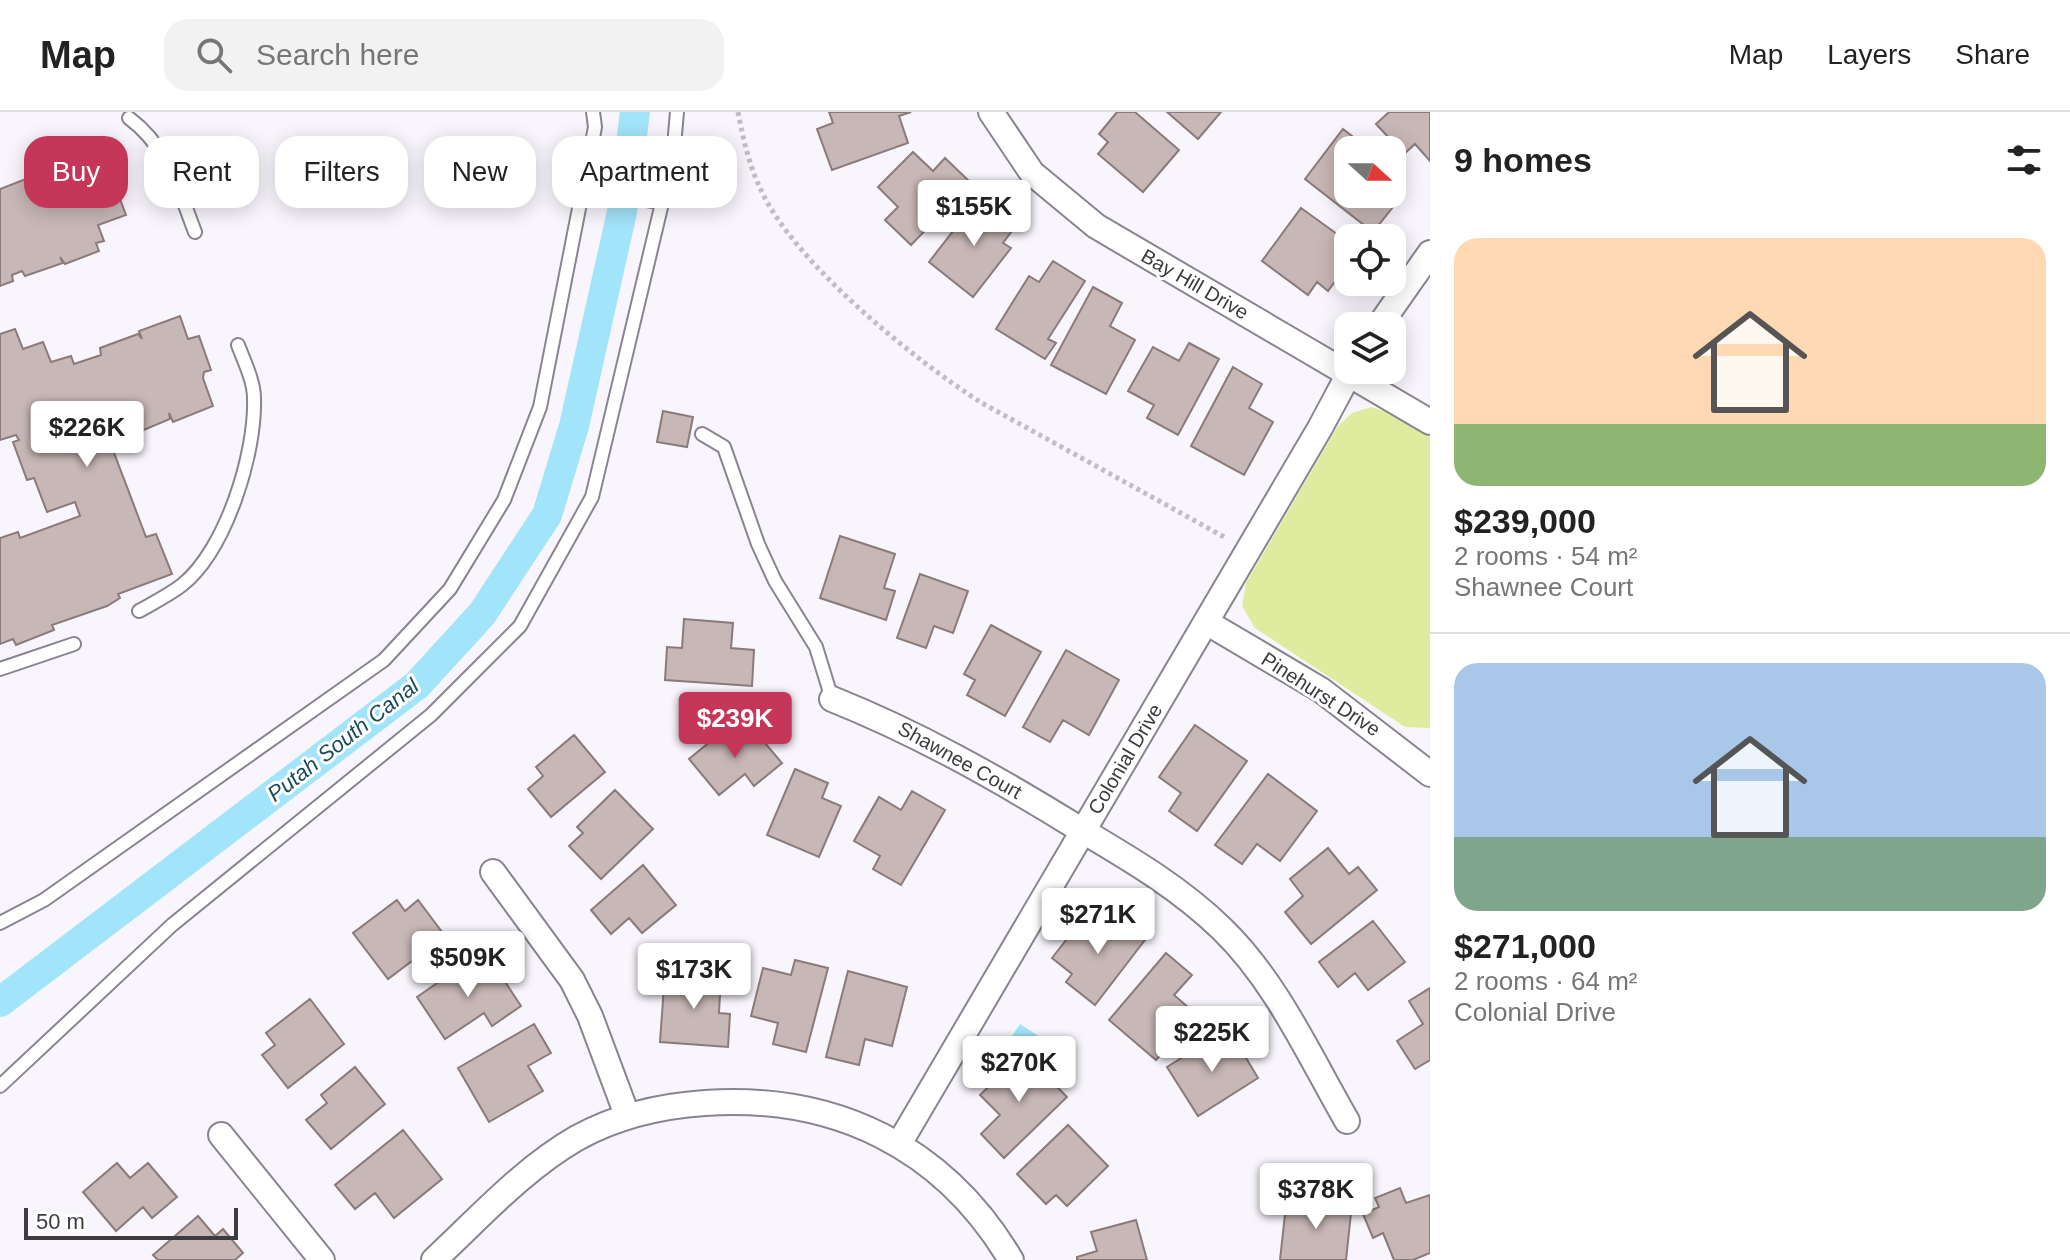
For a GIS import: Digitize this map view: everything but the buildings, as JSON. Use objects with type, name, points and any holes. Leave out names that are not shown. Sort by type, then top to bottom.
[{"type":"street","name":"Bay Hill Drive","points":[[1000,115],[1032,173],[1096,226],[1334,363]]},
{"type":"street","points":[[1389,312],[1430,253]]},
{"type":"street","name":"Colonial Drive","points":[[899,1144],[1343,384]]},
{"type":"street","name":"Bay Hill Drive","points":[[1369,384],[1430,422]]},
{"type":"street","name":"Pinehurst Drive","points":[[1206,622],[1321,690],[1428,766]]},
{"type":"street","name":"Shawnee Court","points":[[832,699],[900,727],[1163,879],[1223,930],[1275,996],[1347,1121]]},
{"type":"street","points":[[493,872],[572,980],[590,1016],[627,1115]]},
{"type":"street","points":[[434,1260],[521,1178],[576,1139],[627,1115],[680,1104],[745,1100],[806,1108],[864,1125],[899,1144],[962,1193],[995,1232],[1011,1260]]},
{"type":"street","points":[[221,1135],[322,1260]]},
{"type":"lane","points":[[593,112],[594,136]]},
{"type":"lane","points":[[675,136],[677,112]]},
{"type":"lane","points":[[129,118],[149,133],[165,154],[195,232]]},
{"type":"lane","points":[[0,923],[44,900],[384,660],[450,589],[504,500],[540,407],[584,208]]},
{"type":"lane","points":[[0,1086],[172,925],[431,715],[520,626],[592,497],[655,208]]},
{"type":"lane","points":[[139,611],[184,584],[214,543],[237,495],[251,449],[254,395],[238,345]]},
{"type":"lane","points":[[702,434],[724,447],[758,544],[775,581],[816,647],[832,699]]},
{"type":"lane","points":[[0,669],[74,644]]},
{"type":"path","points":[[738,112],[754,174],[773,212],[806,255],[887,332],[949,382],[982,403],[1249,549]]},
{"type":"green space","points":[[1371,407],[1388,412],[1430,437],[1430,728],[1405,727],[1255,628],[1242,606],[1246,583],[1338,426],[1352,413]]},
{"type":"water","points":[[1020,1024],[1040,1037],[1015,1059],[1005,1054],[1004,1048]]},
{"type":"waterway","name":"Putah South Canal","points":[[0,1002],[417,685],[482,614],[547,515],[574,426],[622,212],[635,112]]}]
